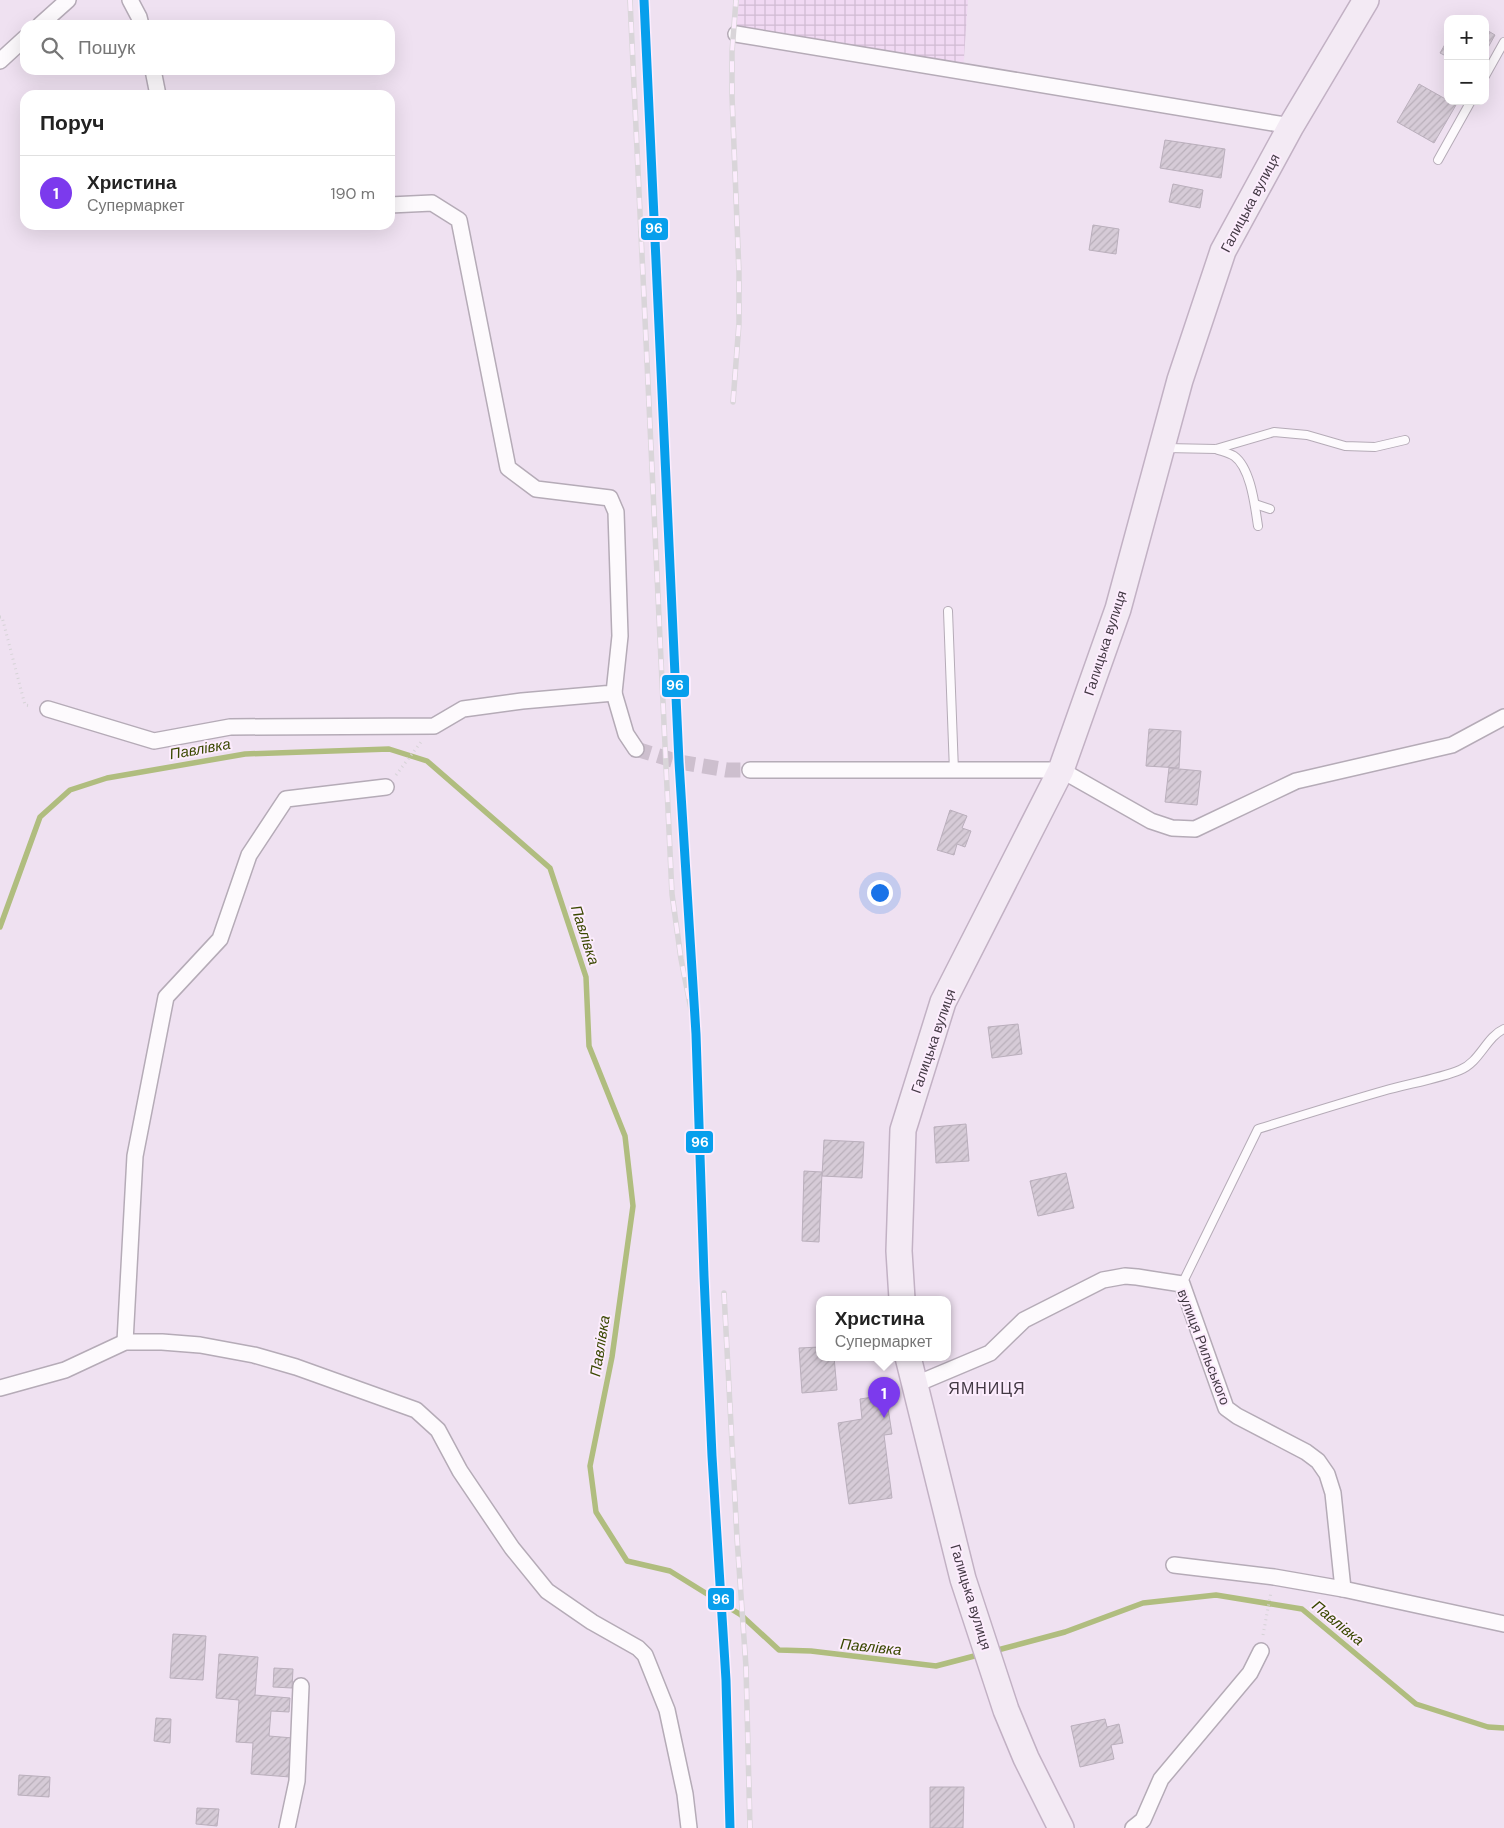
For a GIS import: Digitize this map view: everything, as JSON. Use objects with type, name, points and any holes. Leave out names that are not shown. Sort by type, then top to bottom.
[{"type":"main road","name":"Галицька вулиця","points":[[902,1296],[899,1251],[903,1130],[943,1002],[1061,770],[1118,609],[1180,380],[1223,251],[1291,126],[1366,0]]},
{"type":"main road","name":"Галицька вулиця","points":[[909,1361],[963,1579],[1006,1710],[1026,1758],[1061,1828]]},
{"type":"street","points":[[46,20],[68,0]]},
{"type":"street","points":[[130,0],[140,20]]},
{"type":"street","points":[[736,34],[1291,126]]},
{"type":"street","points":[[0,61],[20,43]]},
{"type":"street","points":[[154,75],[157,90]]},
{"type":"street","points":[[395,205],[432,204],[460,220],[508,468],[536,489],[610,498],[616,512],[620,636],[614,693],[626,734],[636,749]]},
{"type":"street","points":[[48,709],[154,741],[230,727],[434,726],[463,709],[522,701],[614,693]]},
{"type":"street","points":[[750,770],[1061,770],[1151,821],[1172,828],[1195,828],[1296,781],[1452,745],[1504,717]]},
{"type":"street","points":[[125,1342],[135,1156],[166,997],[220,939],[249,855],[286,799],[390,782]]},
{"type":"street","name":"вулиця Рильського","points":[[914,1385],[990,1353],[1024,1320],[1103,1280],[1125,1276],[1182,1284],[1226,1408],[1236,1416],[1306,1452],[1318,1461],[1327,1474],[1333,1493],[1343,1589]]},
{"type":"street","points":[[0,1388],[65,1370],[125,1342],[200,1345],[254,1355],[296,1367],[416,1410],[438,1430],[460,1471],[512,1548],[547,1590],[592,1622],[638,1648],[645,1655],[667,1710],[689,1828]]},
{"type":"street","points":[[1174,1565],[1274,1576],[1504,1624]]},
{"type":"street","points":[[1133,1828],[1143,1820],[1161,1780],[1250,1673],[1261,1651]]},
{"type":"street","points":[[287,1828],[297,1781],[301,1686]]},
{"type":"lane","points":[[1489,69],[1504,42]]},
{"type":"lane","points":[[1438,160],[1469,105]]},
{"type":"lane","points":[[1162,448],[1216,449],[1274,432],[1307,435],[1345,446],[1375,447],[1404,440]]},
{"type":"lane","points":[[1216,449],[1235,456],[1246,473],[1254,494],[1258,526]]},
{"type":"lane","points":[[1255,504],[1270,509]]},
{"type":"lane","points":[[948,611],[954,771]]},
{"type":"lane","points":[[1182,1284],[1258,1128],[1382,1091],[1461,1070],[1475,1061],[1484,1048],[1504,1029]]},
{"type":"path","points":[[0,617],[2,617],[25,705],[48,709]]},
{"type":"path","points":[[390,782],[422,741]]},
{"type":"path","points":[[1261,1651],[1274,1576]]},
{"type":"shaded area","points":[[739,0],[968,0],[963,72],[736,34]]},
{"type":"building","points":[[1489,31],[1495,35],[1489,46]]},
{"type":"building","points":[[1444,46],[1444,55],[1440,53]]},
{"type":"building","points":[[1419,84],[1444,98],[1444,105],[1456,105],[1434,143],[1397,122]]},
{"type":"building","points":[[1165,140],[1225,149],[1221,178],[1160,168]]},
{"type":"building","points":[[1173,184],[1203,190],[1200,208],[1169,202]]},
{"type":"building","points":[[1093,225],[1119,229],[1116,254],[1089,250]]},
{"type":"building","points":[[1149,729],[1181,731],[1179,768],[1146,766]]},
{"type":"building","points":[[1169,768],[1201,771],[1197,805],[1165,802]]},
{"type":"building","points":[[950,810],[967,816],[962,828],[971,831],[965,847],[957,844],[954,855],[937,850]]},
{"type":"building","points":[[1018,1024],[1022,1054],[992,1058],[988,1027]]},
{"type":"building","points":[[966,1124],[969,1161],[936,1163],[934,1127]]},
{"type":"building","points":[[824,1140],[864,1142],[862,1178],[822,1176]]},
{"type":"building","points":[[804,1171],[822,1172],[819,1242],[802,1241]]},
{"type":"building","points":[[1066,1173],[1074,1208],[1038,1216],[1030,1181]]},
{"type":"building","points":[[816,1347],[816,1361],[834,1361],[837,1390],[802,1393],[799,1348]]},
{"type":"building","points":[[886,1395],[892,1434],[884,1435],[892,1498],[849,1504],[838,1423],[862,1419],[860,1399]]},
{"type":"building","points":[[173,1634],[206,1636],[203,1680],[170,1678]]},
{"type":"building","points":[[219,1654],[258,1657],[255,1695],[290,1698],[289,1712],[271,1711],[269,1736],[293,1738],[290,1777],[251,1774],[253,1743],[236,1742],[239,1700],[216,1698]]},
{"type":"building","points":[[274,1668],[293,1669],[292,1688],[273,1687]]},
{"type":"building","points":[[156,1718],[171,1719],[170,1743],[154,1741]]},
{"type":"building","points":[[1105,1719],[1107,1727],[1119,1724],[1123,1743],[1111,1745],[1114,1759],[1080,1767],[1071,1726]]},
{"type":"building","points":[[19,1775],[50,1777],[49,1797],[18,1795]]},
{"type":"building","points":[[930,1787],[964,1787],[963,1828],[930,1828]]},
{"type":"building","points":[[197,1808],[219,1809],[217,1826],[196,1824]]},
{"type":"waterway","name":"Павлівка","points":[[0,927],[40,817],[70,790],[107,778],[245,754],[389,749],[427,761],[550,868],[586,977],[589,1046],[625,1136],[633,1206],[612,1357],[590,1466],[596,1512],[627,1561],[670,1571],[741,1615],[779,1650],[811,1651],[936,1666],[982,1654]]},
{"type":"waterway","name":"Павлівка","points":[[994,1651],[1065,1632],[1143,1603],[1216,1595],[1302,1609],[1416,1704],[1488,1727],[1504,1728]]},
{"type":"tunnel","points":[[636,749],[679,762],[727,770],[750,770]]},
{"type":"railway","points":[[630,0],[672,894],[681,959],[696,1034]]},
{"type":"railway","points":[[733,402],[739,323],[739,273],[732,96],[732,52],[736,0]]},
{"type":"railway","points":[[724,1293],[746,1667],[750,1828]]},
{"type":"transit line","name":"96","points":[[644,0],[679,762],[696,1034],[704,1276],[712,1456],[726,1680],[730,1828]]},
{"type":"place","name":"Христина","points":[[884,1418]]},
{"type":"district","name":"ЯМНИЦЯ","points":[[987,1388]]}]
